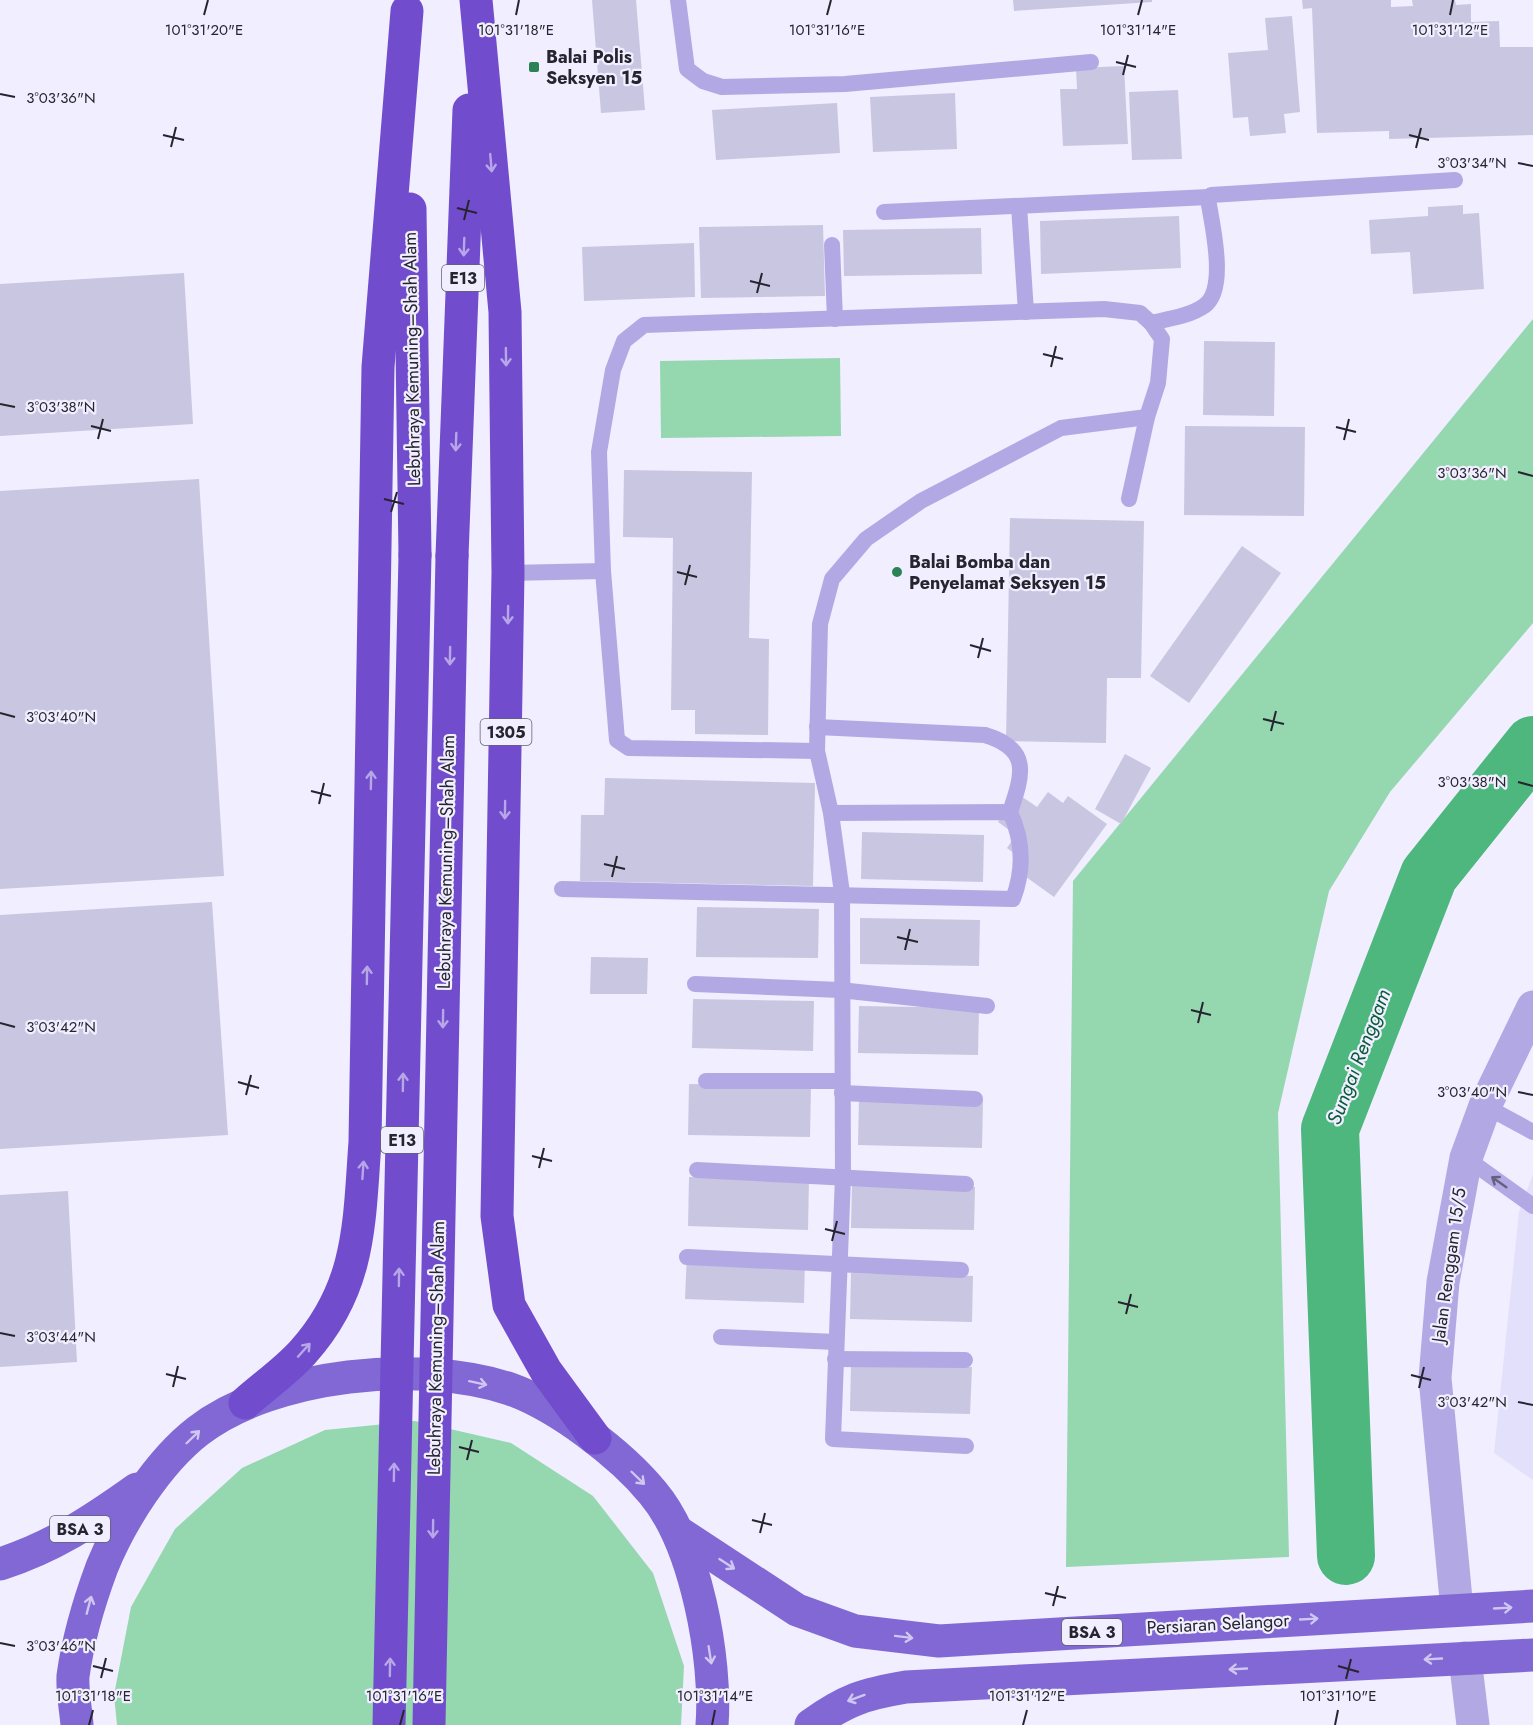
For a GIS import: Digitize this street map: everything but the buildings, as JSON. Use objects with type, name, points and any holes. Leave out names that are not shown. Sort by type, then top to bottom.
[{"type":"highway","name":"Lebuhraya Kemuning–Shah Alam","points":[[429,1725],[452,556],[475,0]]},
{"type":"highway","name":"1305","points":[[475,0],[505,312],[508,573],[501,1105],[496,1216],[509,1305],[546,1371],[595,1438]]},
{"type":"highway","name":"Lebuhraya Kemuning–Shah Alam","points":[[389,1725],[415,555],[407,6]]},
{"type":"highway","points":[[245,1403],[302,1353],[328,1321],[345,1287],[358,1240],[365,1142],[378,366],[407,6]]},
{"type":"main road","points":[[77,1725],[73,1679],[89,1602],[113,1539],[152,1479],[197,1431],[245,1403],[318,1382],[372,1373],[447,1376],[510,1390],[552,1410],[595,1438],[653,1493],[678,1532],[704,1621],[711,1665],[712,1725]]},
{"type":"main road","name":"BSA 3","points":[[0,1564],[29,1555],[82,1529],[152,1479]]},
{"type":"main road","name":"Persiaran Selangor","points":[[678,1532],[797,1610],[855,1631],[939,1641],[1533,1606]]},
{"type":"main road","points":[[811,1725],[840,1704],[861,1696],[906,1687],[1533,1655]]},
{"type":"street","name":"Jalan Renggam 15/5","points":[[1457,1610],[1435,1378],[1443,1282],[1466,1158],[1485,1106],[1533,1007]]},
{"type":"street","points":[[1465,1658],[1473,1725]]},
{"type":"lane","points":[[678,0],[687,69],[703,81],[722,87],[845,84],[1091,62]]},
{"type":"lane","points":[[884,212],[1209,197],[1455,180]]},
{"type":"lane","points":[[1151,323],[1193,312],[1206,305],[1214,294],[1217,276],[1209,197]]},
{"type":"lane","points":[[1019,206],[1026,312]]},
{"type":"lane","points":[[832,245],[835,319]]},
{"type":"lane","points":[[817,751],[629,748],[617,740],[603,571],[599,452],[613,370],[624,341],[644,325],[1104,309],[1140,313],[1151,323],[1162,339],[1158,383],[1147,417],[1129,499]]},
{"type":"lane","points":[[966,1446],[833,1439],[843,1176],[840,990],[842,894],[831,813],[817,751],[820,624],[832,579],[866,539],[921,501],[1061,428],[1147,417]]},
{"type":"lane","points":[[508,573],[603,571]]},
{"type":"lane","points":[[562,889],[842,894],[1013,900],[1021,878],[1018,828],[1010,812],[1022,778],[1016,755],[1004,740],[985,735],[818,727]]},
{"type":"lane","points":[[831,813],[1010,812]]},
{"type":"lane","points":[[694,984],[840,990],[987,1006]]},
{"type":"lane","points":[[706,1081],[842,1087],[975,1100]]},
{"type":"lane","points":[[1485,1106],[1533,1132]]},
{"type":"lane","points":[[1466,1158],[1533,1206]]},
{"type":"lane","points":[[697,1170],[966,1184]]},
{"type":"lane","points":[[687,1257],[839,1262],[961,1270]]},
{"type":"lane","points":[[722,1337],[836,1342]]},
{"type":"lane","points":[[835,1359],[964,1360]]},
{"type":"shaded area","points":[[1533,1174],[1533,1480],[1494,1453],[1519,1212]]},
{"type":"green space","points":[[1533,319],[1533,623],[1390,792],[1329,891],[1278,1113],[1289,1557],[1066,1567],[1073,881]]},
{"type":"green space","points":[[840,358],[841,436],[661,438],[660,361]]},
{"type":"green space","points":[[415,1421],[511,1443],[593,1496],[653,1573],[684,1666],[681,1725],[117,1725],[114,1695],[131,1607],[175,1529],[242,1468],[325,1430]]},
{"type":"waterway","name":"Sungai Renggam","points":[[1346,1556],[1330,1129],[1429,875],[1533,745]]},
{"type":"place","name":"Balai Polis Seksyen 15","points":[[534,67]]},
{"type":"place","name":"Balai Bomba dan Penyelamat Seksyen 15","points":[[897,572]]}]
